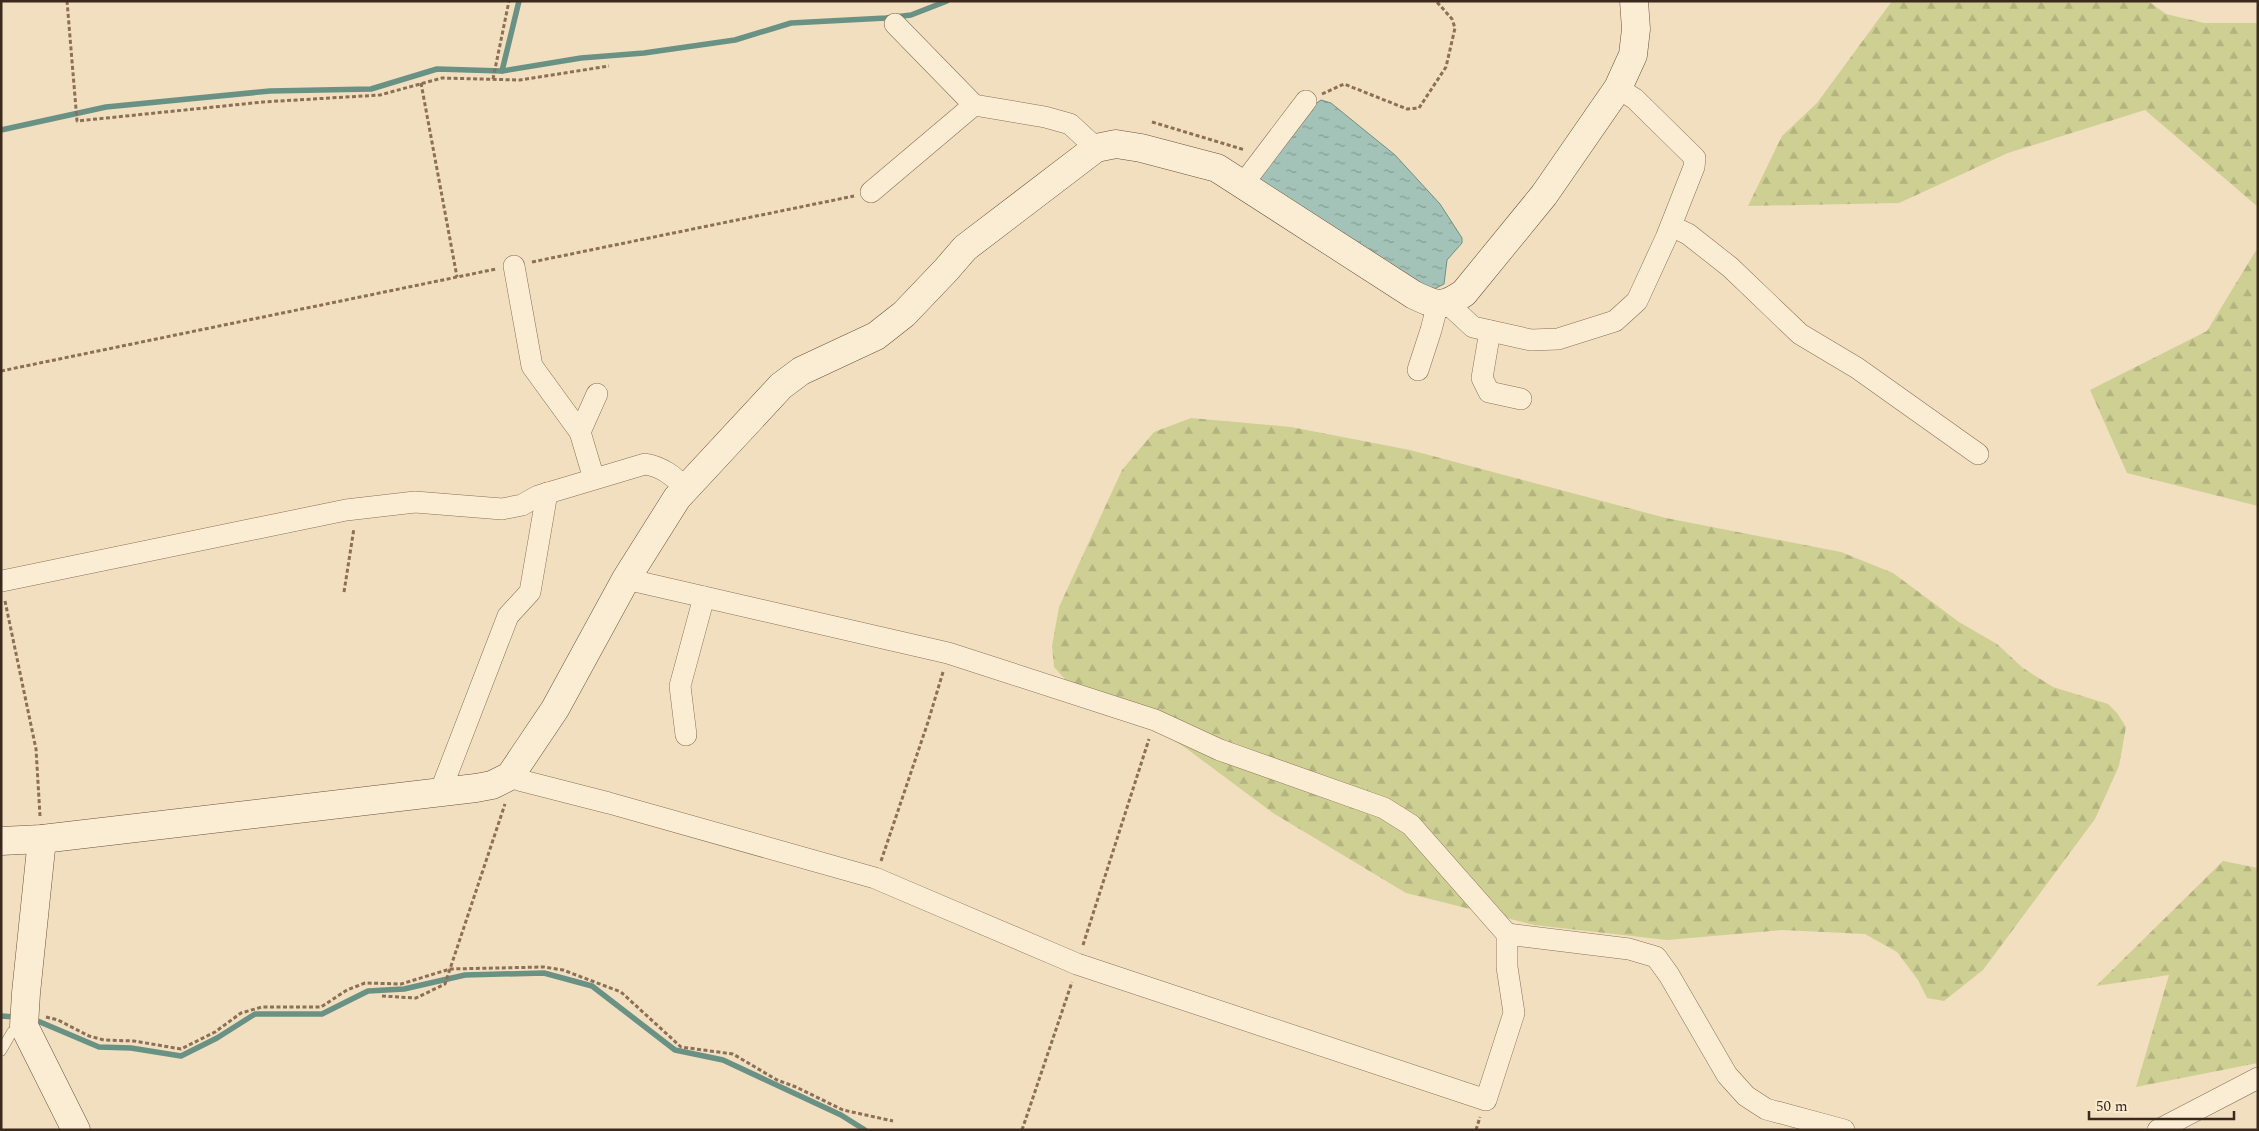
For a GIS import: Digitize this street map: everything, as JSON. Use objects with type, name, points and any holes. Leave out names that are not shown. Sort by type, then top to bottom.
[{"type":"street","points":[[1,841],[42,839],[444,791],[492,785],[506,778],[555,709],[626,580],[676,498],[781,386],[801,371],[876,336],[904,314],[965,248],[1096,148],[1116,144],[1141,148],[1217,168],[1414,295],[1431,303],[1443,304],[1464,293],[1544,195],[1618,88],[1633,55],[1636,29],[1634,1]]},
{"type":"street","points":[[895,24],[974,105],[1046,117],[1070,124],[1096,148]]},
{"type":"street","points":[[1443,304],[1472,328],[1531,340],[1558,339],[1615,321],[1637,301],[1671,226],[1694,167],[1695,158],[1635,99],[1618,88]]},
{"type":"street","points":[[1243,184],[1305,102]]},
{"type":"street","points":[[872,192],[974,105]]},
{"type":"street","points":[[1671,226],[1688,234],[1730,267],[1800,334],[1857,368],[1978,454]]},
{"type":"street","points":[[514,266],[532,366],[580,432],[594,479]]},
{"type":"street","points":[[1418,370],[1431,330],[1443,304]]},
{"type":"street","points":[[1490,331],[1482,378],[1489,392],[1521,399]]},
{"type":"street","points":[[580,432],[597,394]]},
{"type":"street","points":[[2,581],[357,508],[415,502],[502,509],[522,505],[547,493],[645,464],[658,466],[672,474],[686,488]]},
{"type":"street","points":[[444,791],[444,782],[508,616],[530,592],[547,493]]},
{"type":"street","points":[[506,778],[609,803],[875,878],[1077,964],[1486,1100],[1514,1013],[1507,968],[1506,934],[1410,825],[1384,808],[1220,750],[1155,720],[948,653],[626,580]]},
{"type":"street","points":[[686,735],[680,686],[704,597]]},
{"type":"street","points":[[42,839],[26,1022],[72,1128]]},
{"type":"street","points":[[1506,934],[1629,949],[1656,957],[1669,975],[1727,1075],[1746,1096],[1766,1109],[1844,1130]]},
{"type":"street","points":[[2158,1130],[2258,1078]]},
{"type":"lane","points":[[1,1050],[12,1032],[26,1022]]},
{"type":"path","points":[[67,1],[77,121],[280,100],[380,95],[442,78],[520,80],[609,66]]},
{"type":"path","points":[[493,79],[509,1]]},
{"type":"path","points":[[1305,102],[1344,84],[1407,109],[1419,108],[1446,67],[1455,28],[1452,19],[1436,1]]},
{"type":"path","points":[[421,83],[457,277]]},
{"type":"path","points":[[1152,122],[1265,156]]},
{"type":"path","points":[[1,371],[872,192]]},
{"type":"path","points":[[344,592],[357,508]]},
{"type":"path","points":[[2,581],[36,749],[42,839]]},
{"type":"path","points":[[875,878],[928,722],[948,653]]},
{"type":"path","points":[[1022,1130],[1155,720]]},
{"type":"path","points":[[382,996],[416,998],[446,984],[508,797],[506,778]]},
{"type":"path","points":[[26,1022],[58,1020],[89,1036],[104,1040],[134,1041],[181,1049],[215,1032],[241,1013],[262,1007],[321,1007],[347,990],[365,983],[401,984],[450,969],[544,967],[563,970],[621,992],[681,1047],[733,1054],[777,1080],[844,1110],[893,1121]]},
{"type":"green space","points":[[1892,1],[2148,1],[2166,14],[2204,23],[2258,23],[2258,207],[2145,110],[2008,153],[1899,203],[1748,206],[1782,136],[1817,103]]},
{"type":"green space","points":[[2258,247],[2258,506],[2127,473],[2090,390],[2207,331]]},
{"type":"green space","points":[[1191,418],[1291,427],[1410,450],[1666,518],[1841,552],[1893,573],[1959,622],[1997,644],[2023,668],[2053,687],[2108,704],[2117,713],[2126,727],[2119,766],[2095,819],[1983,970],[1944,1001],[1927,998],[1918,980],[1897,952],[1865,934],[1782,930],[1667,940],[1534,925],[1406,893],[1273,813],[1187,749],[1155,728],[1072,687],[1054,667],[1052,646],[1059,607],[1122,470],[1154,432]]},
{"type":"green space","points":[[2223,861],[2258,868],[2258,1063],[2136,1087],[2169,975],[2096,986]]},
{"type":"water","points":[[1321,100],[1331,103],[1395,155],[1440,204],[1462,238],[1462,243],[1447,260],[1444,284],[1434,289],[1416,282],[1256,180],[1305,111]]},
{"type":"waterway","points":[[502,71],[519,1]]},
{"type":"waterway","points":[[1,130],[106,107],[270,91],[371,89],[437,69],[502,71],[581,58],[644,53],[735,40],[791,23],[911,15],[947,1]]},
{"type":"waterway","points":[[33,1019],[99,1047],[131,1048],[181,1056],[217,1038],[255,1014],[322,1014],[368,991],[404,989],[465,975],[544,973],[592,986],[675,1050],[723,1060],[841,1115],[865,1130]]},
{"type":"waterway","points":[[1,1016],[16,1017]]}]
